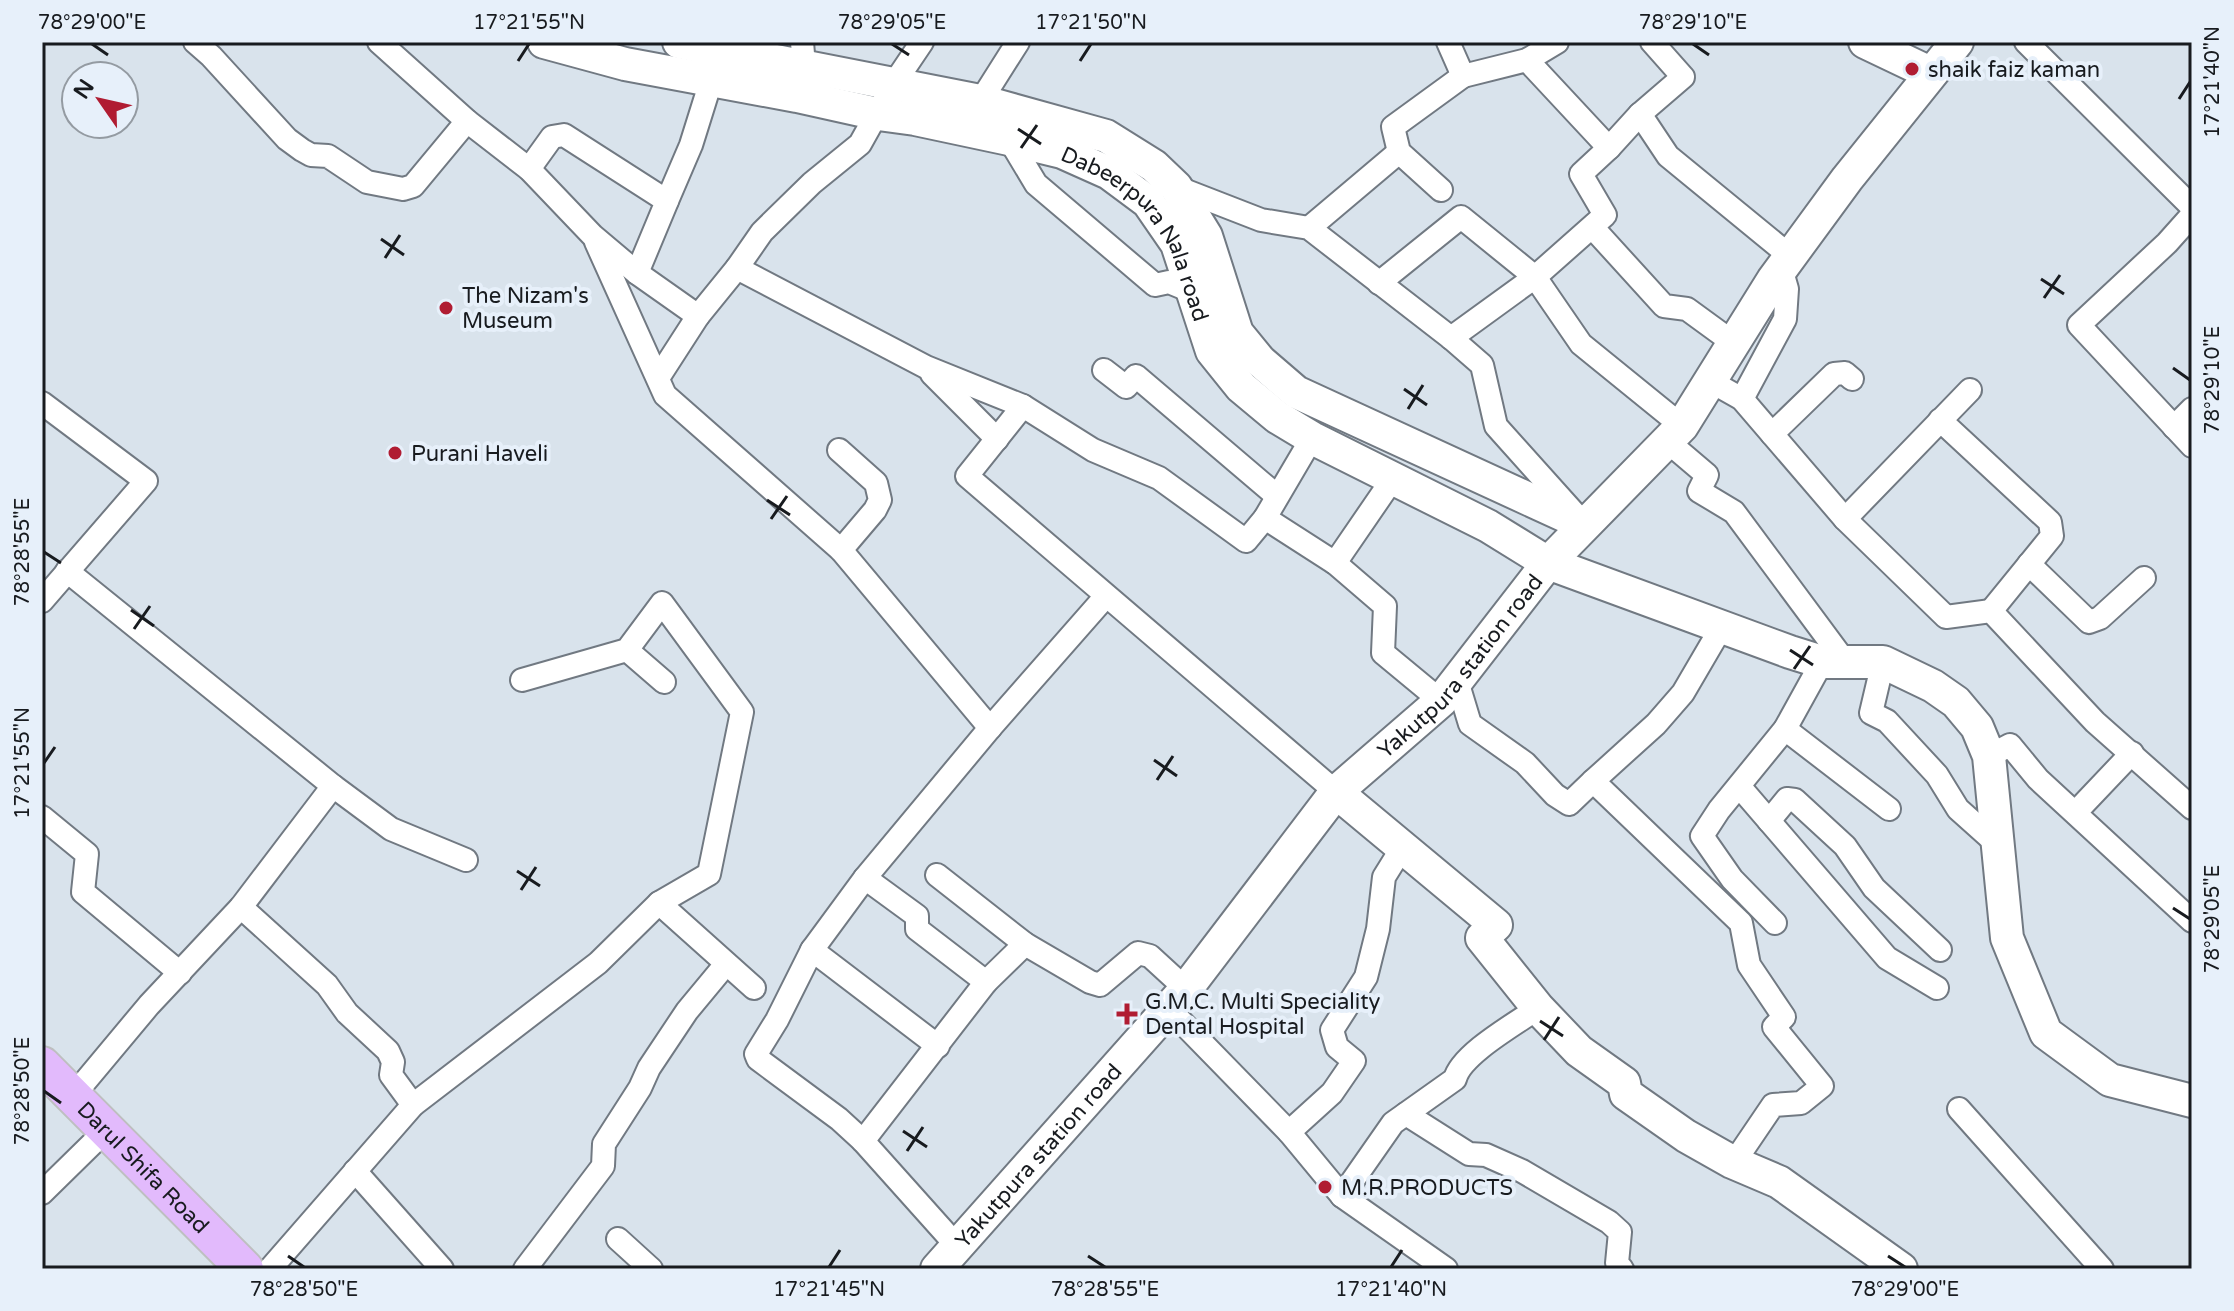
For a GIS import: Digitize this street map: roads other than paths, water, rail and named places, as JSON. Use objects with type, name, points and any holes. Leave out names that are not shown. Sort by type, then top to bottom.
[{"type":"main road","name":"Darul Shifa Road","points":[[42,1065],[57,1092],[245,1269]]},
{"type":"main road","points":[[57,1092],[94,1142],[218,1269]]},
{"type":"street","points":[[195,42],[287,139],[311,155],[328,156],[367,182],[403,189],[413,186],[467,121]]},
{"type":"street","points":[[379,42],[467,121],[529,169],[593,236],[637,273],[698,316]]},
{"type":"street","name":"Dabeerpura Nala road","points":[[544,42],[625,64],[878,114],[972,115],[1106,136],[1154,166],[1176,187],[1206,236],[1199,278],[1212,351],[1241,387],[1583,524]]},
{"type":"street","name":"Dabeerpura Nala road","points":[[679,42],[803,54],[972,115],[1009,139],[1062,152],[1109,173],[1148,202],[1199,278]]},
{"type":"street","points":[[658,378],[698,316],[762,232],[812,183],[860,144],[893,85],[922,42]]},
{"type":"street","points":[[972,115],[1018,42]]},
{"type":"street","points":[[1448,42],[1463,76]]},
{"type":"street","points":[[1441,190],[1399,152],[1393,127],[1463,76],[1527,60],[1557,42]]},
{"type":"street","points":[[1451,338],[1535,277],[1605,215],[1581,174],[1640,114],[1683,77],[1652,42]]},
{"type":"street","points":[[1865,42],[1930,73]]},
{"type":"street","name":"Yakutpura station road","points":[[944,1262],[1178,999],[1336,792],[1449,691],[1548,563],[1675,433],[1786,262],[1957,42]]},
{"type":"street","points":[[2026,42],[2192,207]]},
{"type":"street","points":[[1527,60],[1609,148]]},
{"type":"street","points":[[637,273],[691,145],[711,81]]},
{"type":"street","points":[[1640,114],[1668,156],[1786,262],[1785,319],[1742,399]]},
{"type":"street","points":[[529,169],[552,137],[564,135],[667,201]]},
{"type":"street","points":[[1009,139],[1036,184],[1155,285],[1199,278]]},
{"type":"street","points":[[1309,228],[1399,152]]},
{"type":"street","points":[[1176,187],[1261,220],[1309,228],[1451,338],[1482,365],[1496,426],[1583,524]]},
{"type":"street","points":[[2192,215],[2167,243],[2079,325],[2192,446]]},
{"type":"street","points":[[1379,283],[1461,217],[1535,277],[1581,344],[1675,433],[1707,475],[1699,491],[1734,512],[1834,662]]},
{"type":"street","points":[[1593,228],[1664,306],[1687,309],[1735,344]]},
{"type":"street","points":[[593,236],[665,395],[841,550],[990,728]]},
{"type":"street","points":[[737,268],[926,367],[1023,406],[1093,450],[1159,478],[1246,541],[1265,518],[1312,438]]},
{"type":"street","points":[[926,367],[997,439]]},
{"type":"street","points":[[1104,370],[1126,387],[1136,376],[1277,496]]},
{"type":"street","points":[[1772,434],[1834,374],[1845,373],[1852,379]]},
{"type":"street","points":[[1710,381],[1742,399],[1845,519],[1946,617],[1991,611],[2052,536],[2050,522],[1940,420]]},
{"type":"street","points":[[1845,519],[1970,390]]},
{"type":"street","points":[[42,403],[146,481],[42,601]]},
{"type":"street","name":"Dabeerpura Nala road","points":[[1286,405],[1312,438],[1488,526],[1548,563],[1721,628],[1834,662]]},
{"type":"street","points":[[1023,406],[967,476],[1496,925],[1482,938],[1538,1008],[1579,1051],[1624,1083],[1626,1094],[1686,1136],[1779,1182],[1901,1269]]},
{"type":"street","points":[[2174,427],[2192,409]]},
{"type":"street","points":[[839,450],[876,483],[880,500],[841,550]]},
{"type":"street","points":[[1335,563],[1394,477]]},
{"type":"street","points":[[1488,526],[1510,493]]},
{"type":"street","points":[[1265,518],[1335,563],[1385,606],[1383,653],[1449,691],[1470,724],[1525,763],[1555,795],[1569,804],[1656,724],[1683,693],[1721,628]]},
{"type":"street","points":[[2029,564],[2089,622],[2100,618],[2144,578]]},
{"type":"street","points":[[67,571],[333,786],[391,829],[466,860]]},
{"type":"street","points":[[944,1262],[863,1141],[820,1102],[758,1059],[756,1054],[812,950],[865,878],[990,728],[1106,596]]},
{"type":"street","points":[[270,1269],[413,1105],[598,963],[659,903],[709,874],[742,712],[662,603],[627,650],[522,680]]},
{"type":"street","points":[[1991,611],[2095,722],[2192,808]]},
{"type":"street","points":[[627,650],[664,682]]},
{"type":"street","points":[[1834,662],[1883,662],[1933,686],[1956,702],[1977,727],[1989,756],[2007,938],[2046,1033],[2110,1080],[2192,1101]]},
{"type":"street","points":[[1675,860],[1702,836],[1834,662]]},
{"type":"street","points":[[1883,662],[1871,713],[1887,721],[1937,775],[1958,809],[1996,843]]},
{"type":"street","points":[[1785,729],[1889,809]]},
{"type":"street","points":[[1989,756],[2010,745],[2038,779],[2192,921]]},
{"type":"street","points":[[2076,812],[2132,753]]},
{"type":"street","points":[[1593,781],[1741,923],[1749,965],[1784,1017],[1774,1027],[1822,1086],[1801,1103],[1773,1105],[1735,1161]]},
{"type":"street","points":[[57,1092],[149,1005],[241,907],[333,786]]},
{"type":"street","points":[[1739,786],[1887,958],[1937,988]]},
{"type":"street","points":[[1769,821],[1787,799],[1795,800],[1845,846],[1874,888],[1940,950]]},
{"type":"street","points":[[42,817],[87,854],[83,892],[180,973]]},
{"type":"street","points":[[1702,836],[1732,879],[1775,923]]},
{"type":"street","points":[[1289,1132],[1332,1093],[1354,1061],[1337,1047],[1332,1030],[1366,977],[1378,929],[1384,877],[1402,848]]},
{"type":"street","points":[[937,875],[1025,944],[1090,982],[1100,985],[1138,953],[1150,956],[1178,999],[1342,1196],[1446,1269]]},
{"type":"street","points":[[865,878],[917,916],[917,929],[986,982]]},
{"type":"street","points":[[659,903],[754,988]]},
{"type":"street","points":[[241,907],[327,985],[347,1013],[388,1051],[393,1062],[391,1075],[413,1105]]},
{"type":"street","points":[[863,1141],[986,982],[1025,944]]},
{"type":"street","points":[[812,950],[938,1046]]},
{"type":"street","points":[[525,1269],[603,1166],[604,1144],[640,1088],[649,1068],[687,1011],[726,964]]},
{"type":"street","points":[[1342,1196],[1393,1123],[1455,1079],[1457,1070],[1480,1049],[1538,1008]]},
{"type":"street","points":[[1959,1109],[2102,1269]]},
{"type":"street","points":[[1406,1114],[1469,1154],[1486,1155],[1522,1171],[1609,1222],[1620,1232],[1617,1263],[1622,1269]]},
{"type":"street","points":[[42,1193],[94,1142]]},
{"type":"street","points":[[355,1171],[442,1269]]},
{"type":"street","points":[[618,1239],[651,1269]]},
{"type":"place","name":"shaik faiz kaman","points":[[1912,69]]},
{"type":"place","name":"The Nizam's Museum","points":[[446,308]]},
{"type":"place","name":"Purani Haveli","points":[[395,453]]},
{"type":"place","name":"G.M.C. Multi Speciality Dental Hospital","points":[[1127,1014]]},
{"type":"place","name":"M.R.PRODUCTS","points":[[1325,1187]]}]
